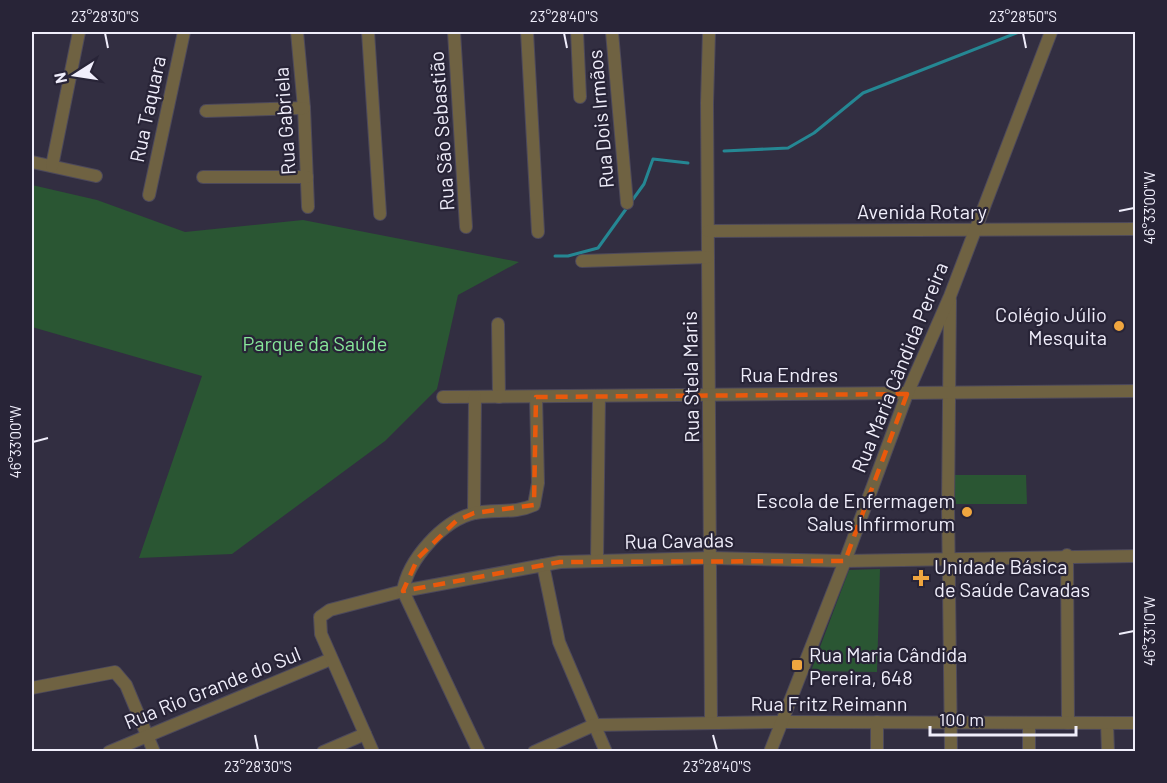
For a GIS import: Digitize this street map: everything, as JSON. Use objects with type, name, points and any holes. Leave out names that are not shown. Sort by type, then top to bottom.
[{"type":"street","points":[[52,166],[79,32]]},
{"type":"street","name":"Rua Taquara","points":[[149,195],[184,32]]},
{"type":"street","name":"Rua Gabriela","points":[[297,32],[304,108],[308,207]]},
{"type":"street","points":[[368,32],[380,214]]},
{"type":"street","name":"Rua São Sebastião","points":[[454,32],[466,227]]},
{"type":"street","points":[[527,32],[538,232]]},
{"type":"street","points":[[577,32],[580,97]]},
{"type":"street","name":"Rua Dois Irmãos","points":[[612,32],[627,202]]},
{"type":"street","name":"Rua Stela Maris","points":[[709,32],[711,723]]},
{"type":"street","name":"Rua Maria Cândida Pereira","points":[[770,752],[907,394],[950,296],[972,230],[1051,32]]},
{"type":"street","points":[[206,111],[304,108]]},
{"type":"street","points":[[32,162],[96,177]]},
{"type":"street","points":[[203,177],[307,177]]},
{"type":"street","name":"Avenida Rotary","points":[[708,231],[1136,229]]},
{"type":"street","points":[[582,261],[708,257]]},
{"type":"street","points":[[950,296],[951,752]]},
{"type":"street","points":[[498,324],[499,397]]},
{"type":"street","name":"Rua Endres","points":[[443,397],[1136,391]]},
{"type":"street","points":[[597,561],[599,396]]},
{"type":"street","points":[[474,513],[475,397]]},
{"type":"street","points":[[479,752],[403,591],[405,578],[417,558],[440,533],[456,521],[474,513],[523,510],[534,505],[538,483],[536,397]]},
{"type":"street","points":[[1067,555],[1068,723]]},
{"type":"street","name":"Rua Cavadas","points":[[331,659],[318,622],[324,613],[403,591],[560,562],[711,558],[845,561],[1067,555],[1136,556]]},
{"type":"street","points":[[543,566],[559,642],[606,752]]},
{"type":"street","points":[[331,659],[373,752]]},
{"type":"street","name":"Rua Rio Grande do Sul","points":[[109,752],[147,734],[331,659]]},
{"type":"street","points":[[32,688],[115,672],[123,679],[154,752]]},
{"type":"street","name":"Rua Fritz Reimann","points":[[594,725],[782,722],[1136,723]]},
{"type":"street","points":[[877,752],[878,722]]},
{"type":"street","points":[[1029,723],[1029,752]]},
{"type":"street","points":[[1107,723],[1108,752]]},
{"type":"street","points":[[534,752],[594,725]]},
{"type":"street","points":[[323,752],[365,734]]},
{"type":"highlighted area","points":[[907,394],[845,561],[560,562],[403,591],[418,558],[456,521],[474,513],[534,505],[536,397]]},
{"type":"green space","name":"Parque da Saúde","points":[[32,185],[97,200],[185,232],[303,220],[519,262],[458,295],[437,389],[385,441],[232,554],[139,558],[202,376],[32,327]]},
{"type":"green space","points":[[952,475],[1026,475],[1027,504],[953,504]]},
{"type":"green space","points":[[880,569],[877,672],[811,671],[849,570]]},
{"type":"waterway","points":[[724,151],[788,148],[814,133],[863,93],[1019,32]]},
{"type":"waterway","points":[[555,256],[568,256],[598,248],[644,184],[653,159],[688,163]]},
{"type":"place","name":"Colégio Júlio Mesquita","points":[[1119,326]]},
{"type":"place","name":"Escola de Enfermagem Salus Infirmorum","points":[[967,512]]},
{"type":"place","name":"Unidade Básica de Saúde Cavadas","points":[[921,578]]},
{"type":"place","name":"Rua Maria Cândida Pereira, 648","points":[[797,665]]}]
